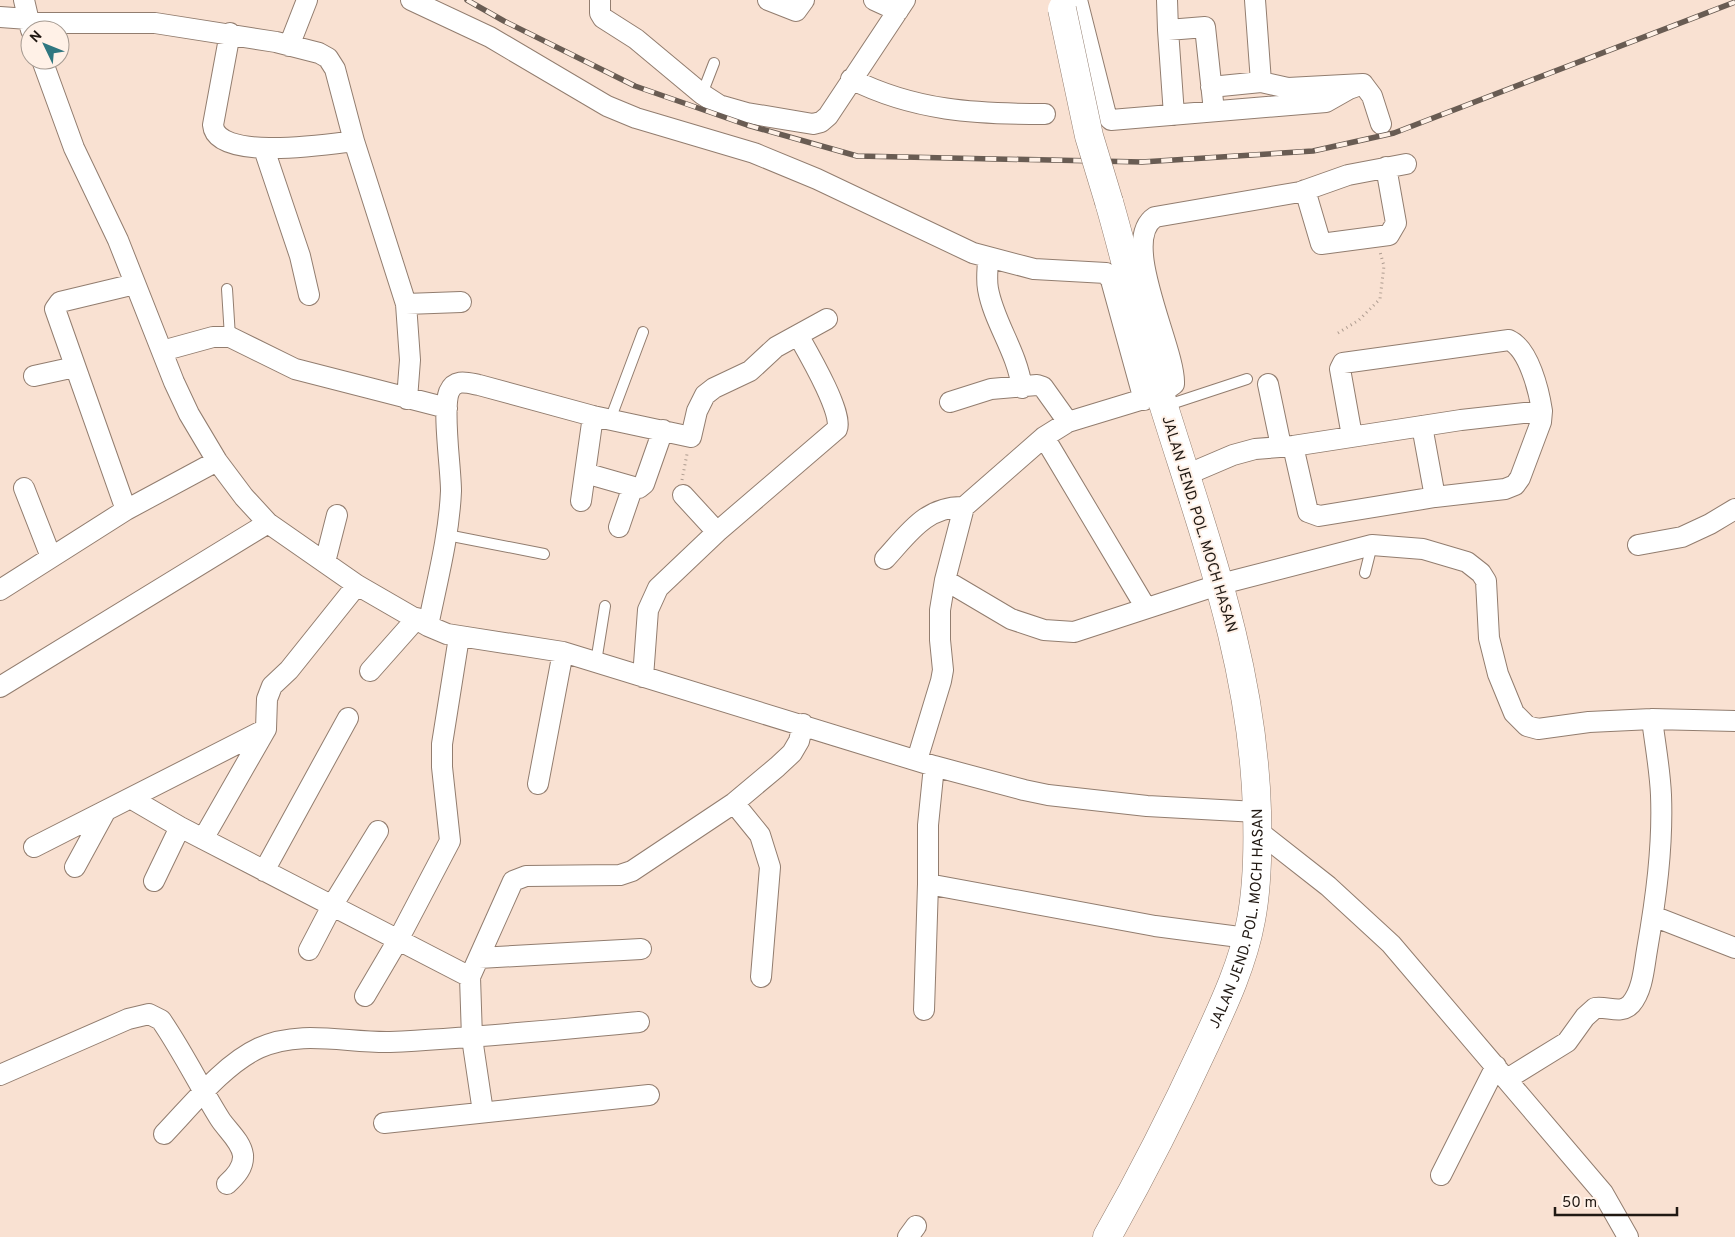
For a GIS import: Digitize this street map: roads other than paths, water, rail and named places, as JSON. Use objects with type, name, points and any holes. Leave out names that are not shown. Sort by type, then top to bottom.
[{"type":"main road","name":"JALAN JEND. POL. MOCH HASAN","points":[[1066,3],[1089,136],[1109,202],[1156,400],[1186,475],[1221,584],[1240,661],[1256,770],[1258,821],[1255,896],[1247,938],[1220,1012],[1174,1112],[1107,1237]]},
{"type":"street","points":[[289,46],[307,0]]},
{"type":"street","points":[[411,0],[490,37],[607,106],[636,118],[754,153],[817,179],[973,253],[1034,269],[1106,273],[1112,280],[1156,400]]},
{"type":"street","points":[[600,0],[600,16],[636,39],[702,94],[727,108],[813,124],[821,122],[828,116],[902,5],[874,0]]},
{"type":"street","points":[[768,0],[796,11],[804,0]]},
{"type":"street","points":[[1167,0],[1174,115]]},
{"type":"street","points":[[1255,0],[1262,82]]},
{"type":"street","points":[[1066,3],[1106,115],[1111,120],[1326,102],[1349,89],[1363,84]]},
{"type":"street","points":[[0,16],[155,22],[230,33],[289,46],[318,53],[333,63],[354,141],[406,304],[410,360],[407,399]]},
{"type":"street","points":[[1168,30],[1211,26],[1214,111]]},
{"type":"street","points":[[230,33],[214,130],[226,141],[264,148],[354,141]]},
{"type":"street","points":[[46,70],[74,148],[118,240],[189,414],[217,461],[244,497],[268,523],[357,585],[422,622],[459,636],[563,652],[803,724],[925,763],[1048,795],[1258,821],[1391,944],[1603,1194],[1628,1237]]},
{"type":"street","points":[[851,79],[876,92],[920,105],[989,114],[1045,114]]},
{"type":"street","points":[[1212,87],[1262,82],[1288,88],[1363,84],[1367,86],[1372,96],[1382,124]]},
{"type":"street","points":[[264,148],[298,248],[310,295]]},
{"type":"street","points":[[924,1010],[928,884],[925,763],[943,670],[940,610],[945,580],[964,506],[1044,437],[1068,422],[1156,400],[1174,382],[1143,263],[1142,250],[1147,224],[1155,217],[1306,190],[1348,175],[1406,164]]},
{"type":"street","points":[[1306,190],[1319,241],[1322,244],[1329,245],[1389,235],[1396,223],[1386,168]]},
{"type":"street","points":[[988,258],[987,288],[1015,355],[1022,388]]},
{"type":"street","points":[[126,510],[56,312],[57,304],[135,284]]},
{"type":"street","points":[[406,304],[461,302]]},
{"type":"street","points":[[370,671],[422,622],[447,535],[451,489],[447,408],[449,392],[454,385],[462,382],[479,385],[602,418],[690,436],[697,411],[705,395],[714,388],[750,371],[776,347],[827,319]]},
{"type":"street","points":[[643,676],[648,610],[658,588],[717,532],[837,430],[840,424],[824,384],[798,335]]},
{"type":"street","points":[[162,351],[213,337],[230,337],[295,369],[447,408]]},
{"type":"street","points":[[1268,384],[1308,512],[1313,515],[1505,489],[1515,485],[1520,478],[1541,422],[1542,411],[1535,379],[1519,349],[1509,340],[1343,363],[1340,369],[1352,436]]},
{"type":"street","points":[[34,376],[75,367]]},
{"type":"street","points":[[950,402],[991,389],[1022,388],[1037,385],[1043,387],[1068,422]]},
{"type":"street","points":[[1186,475],[1233,455],[1255,449],[1542,411]]},
{"type":"street","points":[[581,501],[585,473],[602,418]]},
{"type":"street","points":[[1422,426],[1435,497]]},
{"type":"street","points":[[585,473],[639,488],[644,484],[663,430]]},
{"type":"street","points":[[1044,437],[1146,608]]},
{"type":"street","points":[[0,590],[126,510],[217,461]]},
{"type":"street","points":[[619,527],[628,497],[634,487]]},
{"type":"street","points":[[24,488],[51,557]]},
{"type":"street","points":[[683,495],[717,532]]},
{"type":"street","points":[[885,559],[922,519],[947,507],[964,506]]},
{"type":"street","points":[[1638,544],[1682,537],[1710,524],[1735,508]]},
{"type":"street","points":[[325,562],[337,515]]},
{"type":"street","points":[[0,687],[268,523]]},
{"type":"street","points":[[945,580],[1011,619],[1044,630],[1074,632],[1221,584],[1372,545],[1423,548],[1467,562],[1481,573],[1486,581],[1489,638],[1498,674],[1514,713],[1527,726],[1538,729],[1588,722],[1652,719],[1735,721]]},
{"type":"street","points":[[203,839],[266,729],[267,699],[272,686],[289,670],[357,585]]},
{"type":"street","points":[[365,996],[398,940],[450,841],[442,767],[442,744],[459,636]]},
{"type":"street","points":[[538,784],[563,652]]},
{"type":"street","points":[[264,871],[348,718]]},
{"type":"street","points":[[1440,1175],[1501,1073],[1567,1042],[1585,1017],[1595,1008],[1619,1010],[1631,1003],[1640,984],[1653,916],[1660,849],[1661,794],[1652,719]]},
{"type":"street","points":[[483,1112],[472,1038],[470,977],[512,884],[518,877],[625,874],[670,847],[734,803],[792,753],[799,741],[803,724]]},
{"type":"street","points":[[34,847],[132,799],[266,729]]},
{"type":"street","points":[[132,799],[180,827],[470,977]]},
{"type":"street","points":[[734,803],[760,835],[770,867],[761,977]]},
{"type":"street","points":[[75,867],[105,812]]},
{"type":"street","points":[[154,881],[180,827]]},
{"type":"street","points":[[309,950],[332,906],[378,831]]},
{"type":"street","points":[[928,884],[1155,926],[1247,938]]},
{"type":"street","points":[[1653,916],[1735,948]]},
{"type":"street","points":[[479,958],[641,949]]},
{"type":"street","points":[[0,1074],[128,1018],[148,1014],[161,1020],[240,1147],[243,1156],[237,1174],[227,1184]]},
{"type":"street","points":[[164,1134],[235,1063],[257,1049],[279,1040],[307,1038],[365,1042],[472,1038],[639,1022]]},
{"type":"street","points":[[384,1124],[649,1095]]},
{"type":"lane","points":[[702,94],[714,63]]},
{"type":"lane","points":[[227,289],[230,337]]},
{"type":"lane","points":[[602,418],[643,332]]},
{"type":"lane","points":[[1156,400],[1247,379]]},
{"type":"lane","points":[[447,535],[544,554]]},
{"type":"lane","points":[[1365,573],[1372,545]]},
{"type":"lane","points":[[596,662],[605,606]]},
{"type":"railway","points":[[467,0],[504,21],[635,86],[747,125],[857,156],[1142,162],[1313,151],[1394,133],[1735,2]]}]
